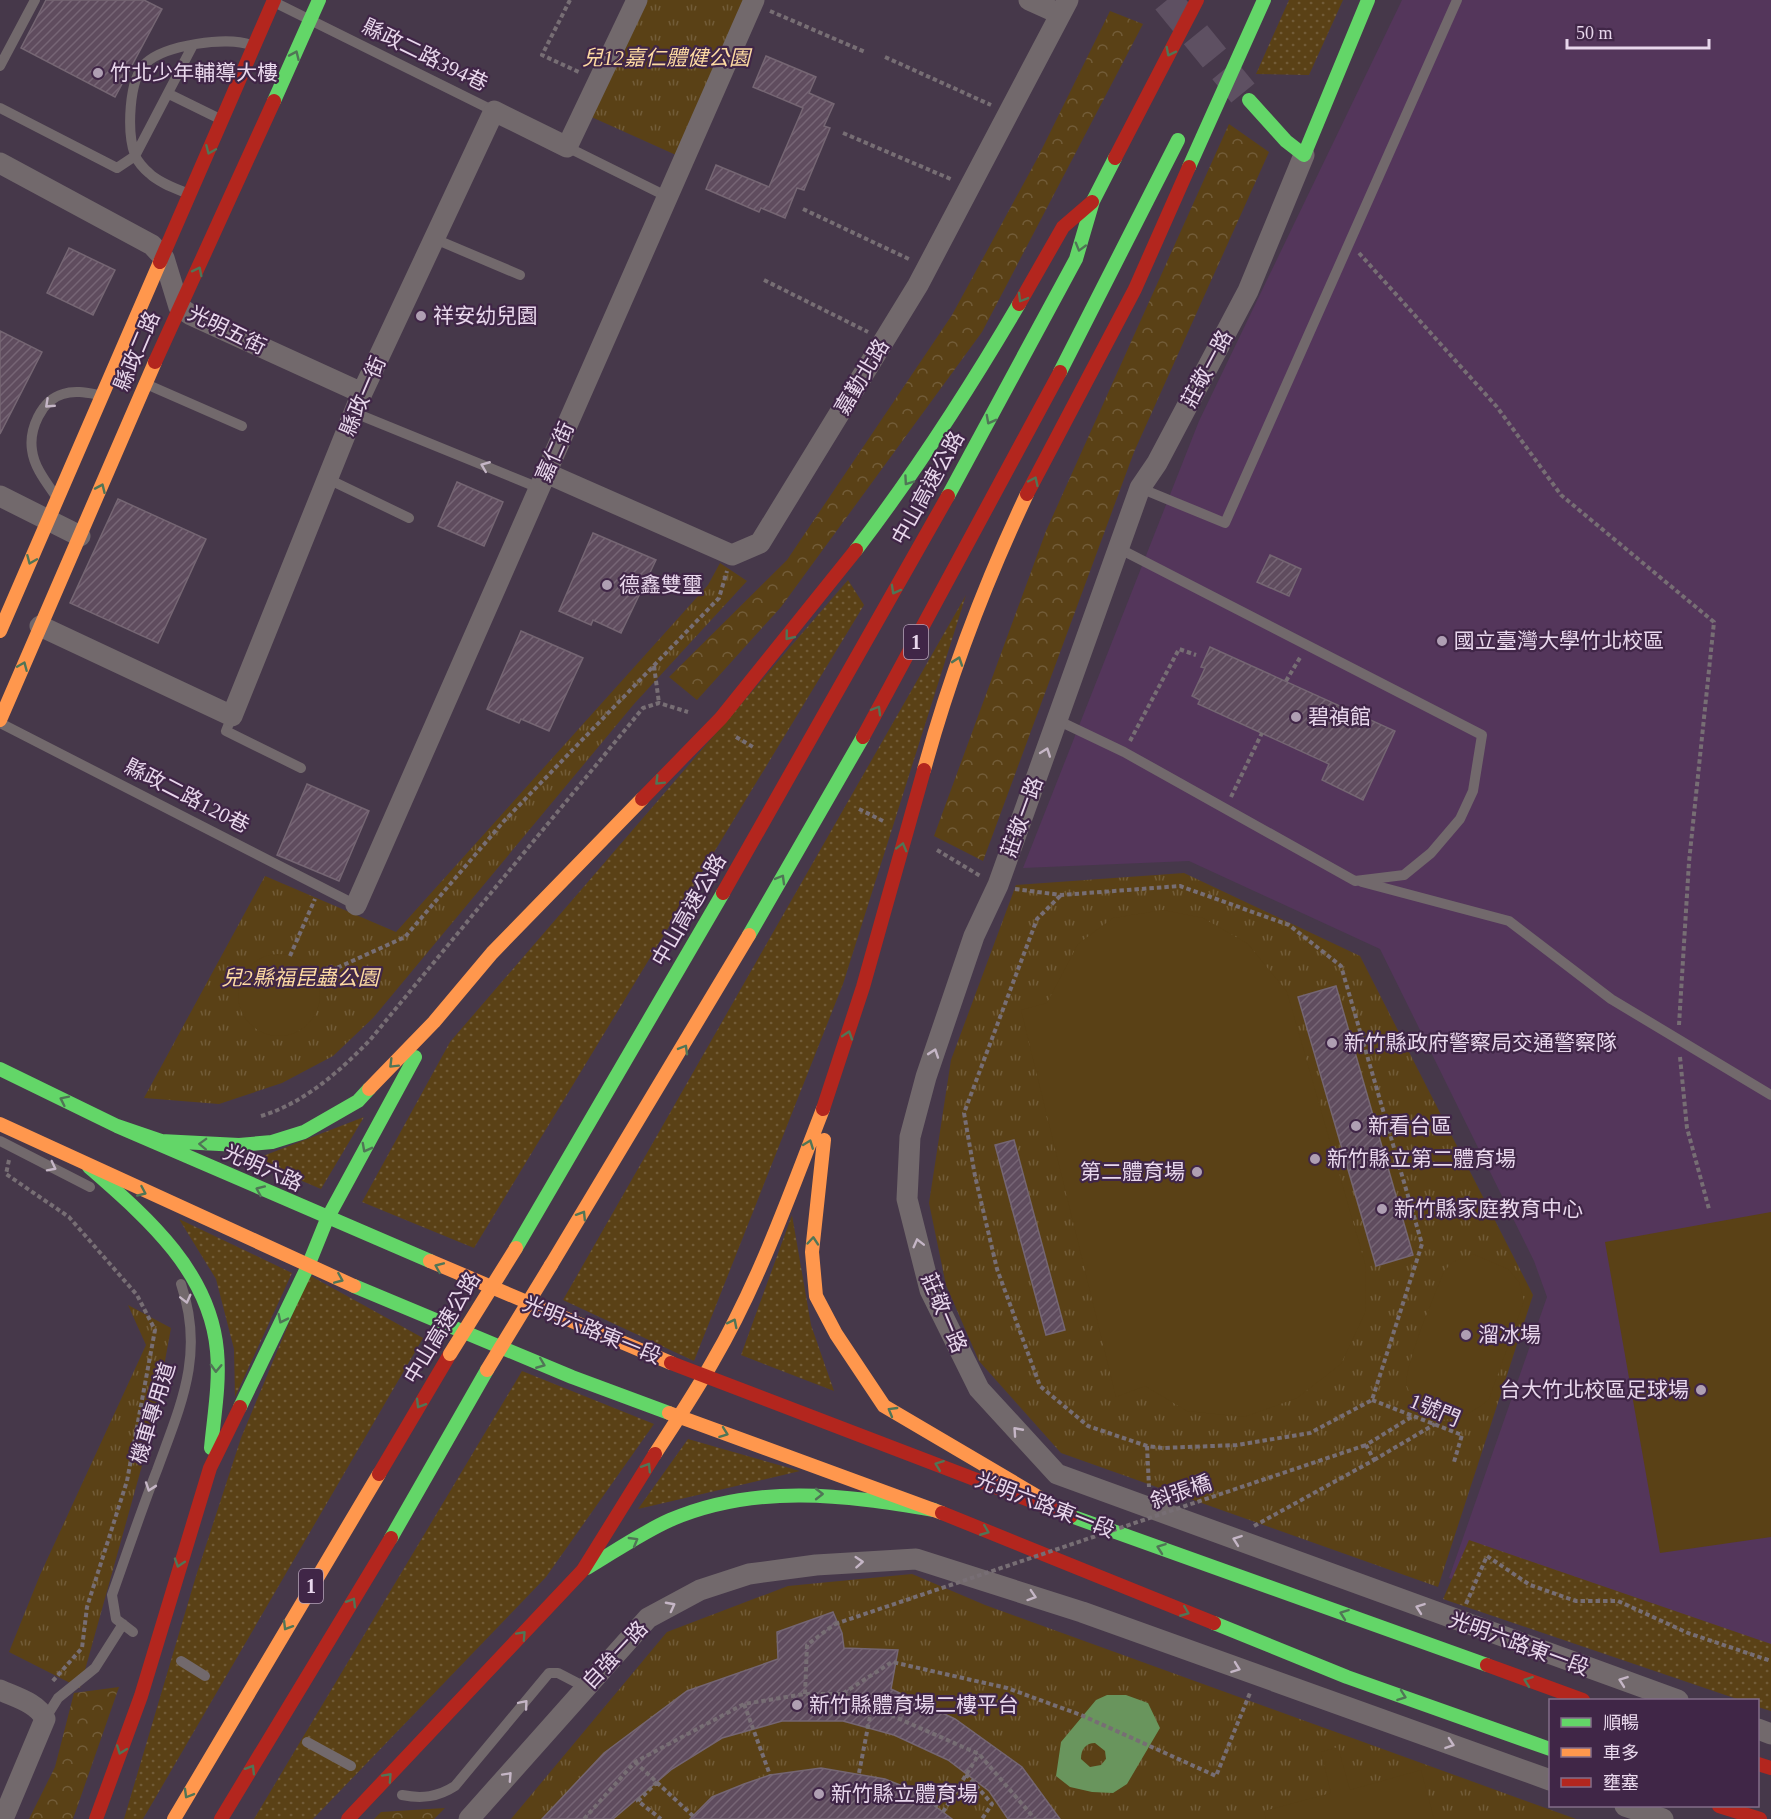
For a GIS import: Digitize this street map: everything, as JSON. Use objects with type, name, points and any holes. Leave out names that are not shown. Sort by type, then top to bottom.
[{"type":"main road","name":"縣政二路","points":[[0,721],[179,307],[201,264],[319,0]]},
{"type":"main road","name":"中山高速公路","points":[[174,1819],[450,1354],[516,1248],[761,829],[956,481],[1076,259],[1093,201],[1197,0]]},
{"type":"main road","points":[[348,1819],[583,1570],[679,1416],[739,1311],[774,1235],[830,1090],[863,987],[934,733],[970,626],[999,553],[1046,454],[1135,289],[1264,0]]},
{"type":"main road","name":"莊敬一路","points":[[1304,155],[1368,0]]},
{"type":"main road","name":"縣政二路","points":[[0,631],[274,1]]},
{"type":"main road","points":[[1249,100],[1286,141],[1304,155]]},
{"type":"main road","name":"1","points":[[221,1819],[397,1527],[487,1370],[676,1062],[926,625],[1085,329],[1184,127]]},
{"type":"main road","points":[[117,1126],[161,1141],[198,1144],[272,1142],[331,1118],[358,1101],[434,1022],[500,945],[721,718],[825,592],[906,484],[962,401],[1063,227],[1093,201]]},
{"type":"main road","points":[[96,1819],[141,1696],[210,1468],[308,1266],[327,1219],[434,1022]]},
{"type":"main road","name":"光明六路","points":[[0,1068],[117,1126],[512,1298]]},
{"type":"main road","points":[[830,1090],[812,1252],[816,1296],[836,1334],[884,1406],[1069,1515]]},
{"type":"main road","points":[[0,1125],[308,1266],[487,1342],[934,1510],[1347,1677],[1549,1748]]},
{"type":"main road","points":[[89,1167],[143,1213],[174,1247],[197,1285],[210,1315],[217,1350],[210,1468]]},
{"type":"main road","name":"光明六路東一段","points":[[512,1298],[629,1347],[1069,1515],[1576,1699]]},
{"type":"main road","points":[[583,1570],[670,1520],[715,1503],[752,1496],[828,1493],[934,1510]]},
{"type":"main road","points":[[1722,1807],[1760,1819]]},
{"type":"street","points":[[494,111],[567,147],[637,0]]},
{"type":"street","points":[[1029,0],[1064,7]]},
{"type":"street","name":"嘉仁街","points":[[356,905],[753,2]]},
{"type":"street","name":"嘉勤北路","points":[[732,555],[760,543],[885,340],[928,267],[1064,7]]},
{"type":"street","name":"縣政一街","points":[[232,716],[359,403],[494,111]]},
{"type":"street","name":"莊敬一路","points":[[1057,1474],[979,1389],[930,1290],[907,1199],[910,1137],[926,1077],[974,936],[998,885],[1140,488],[1157,464],[1248,291],[1304,155]]},
{"type":"street","points":[[0,163],[152,245],[164,258]]},
{"type":"street","name":"光明五街","points":[[164,258],[179,307],[359,403]]},
{"type":"street","points":[[543,480],[732,555]]},
{"type":"street","points":[[0,496],[47,522],[80,536]]},
{"type":"street","points":[[40,626],[232,716]]},
{"type":"street","name":"光明六路東一段","points":[[1057,1474],[1673,1699]]},
{"type":"street","name":"自強一路","points":[[468,1819],[648,1618],[700,1590],[750,1575],[805,1566],[916,1559],[1082,1612],[1395,1725]]},
{"type":"street","points":[[1347,1677],[1395,1725],[1549,1778]]},
{"type":"street","points":[[0,1690],[33,1705],[42,1712],[45,1719],[3,1819]]},
{"type":"street","points":[[1628,1807],[1663,1819]]},
{"type":"lane","points":[[0,66],[35,0]]},
{"type":"lane","points":[[1140,488],[1225,523],[1348,241],[1457,0]]},
{"type":"lane","name":"縣政二路394巷","points":[[274,1],[494,111]]},
{"type":"lane","points":[[191,195],[150,175],[135,156],[130,118],[132,88],[146,63],[178,47],[241,41],[255,46]]},
{"type":"lane","points":[[0,108],[117,168],[135,156],[193,45]]},
{"type":"lane","points":[[169,94],[223,120]]},
{"type":"lane","points":[[567,147],[668,196]]},
{"type":"lane","points":[[435,239],[520,275]]},
{"type":"lane","points":[[146,384],[242,426]]},
{"type":"lane","points":[[58,498],[42,477],[32,451],[33,429],[44,406],[62,394],[83,392],[103,396]]},
{"type":"lane","name":"光明五街","points":[[359,403],[543,480]]},
{"type":"lane","points":[[328,480],[410,518]]},
{"type":"lane","points":[[1118,548],[1482,735],[1473,791],[1460,819],[1431,853],[1404,875],[1355,881]]},
{"type":"lane","points":[[232,716],[226,731],[301,768]]},
{"type":"lane","points":[[1057,720],[1125,752],[1355,881],[1509,921],[1611,999],[1771,1095]]},
{"type":"lane","name":"縣政二路120巷","points":[[0,721],[356,905]]},
{"type":"lane","name":"機車專用道","points":[[0,1141],[84,1183],[140,1221],[171,1262],[182,1285],[192,1325],[190,1367],[177,1418],[112,1595],[116,1619],[133,1632]]},
{"type":"lane","points":[[45,1719],[58,1698],[95,1668],[123,1624]]},
{"type":"lane","points":[[181,1661],[205,1676]]},
{"type":"lane","points":[[402,1795],[418,1798],[442,1795],[455,1786],[549,1673],[558,1673],[585,1687]]},
{"type":"lane","points":[[307,1742],[351,1766]]},
{"type":"path","points":[[570,0],[542,55],[597,81]]},
{"type":"path","points":[[753,2],[865,52]]},
{"type":"path","points":[[885,57],[1008,113]]},
{"type":"path","points":[[843,133],[970,187]]},
{"type":"path","points":[[803,209],[928,267]]},
{"type":"path","points":[[1348,241],[1497,406],[1561,495],[1714,622],[1689,862],[1678,1038],[1687,1128],[1709,1209]]},
{"type":"path","points":[[764,280],[885,340]]},
{"type":"path","points":[[317,977],[405,937],[504,821],[719,598],[732,555]]},
{"type":"path","points":[[1286,681],[1307,645]]},
{"type":"path","points":[[1125,752],[1179,649],[1196,655]]},
{"type":"path","points":[[654,666],[659,703]]},
{"type":"path","points":[[252,1117],[296,1102],[356,1054],[643,708],[659,703],[688,712]]},
{"type":"path","points":[[729,733],[753,747]]},
{"type":"path","points":[[1225,808],[1263,733]]},
{"type":"path","points":[[859,809],[883,821]]},
{"type":"path","points":[[937,850],[987,881]]},
{"type":"path","points":[[1011,888],[1061,895],[1180,886],[1289,925],[1341,966],[1422,1244],[1371,1400],[1310,1433],[1237,1445],[1163,1448],[1148,1446],[1088,1426],[1040,1386],[996,1269],[975,1176],[964,1113],[1037,919],[1061,895]]},
{"type":"path","points":[[290,956],[321,887]]},
{"type":"path","points":[[9,1157],[6,1174],[69,1217],[138,1295],[155,1330],[127,1481],[87,1607],[82,1648],[46,1688]]},
{"type":"path","name":"1號門","points":[[1371,1400],[1462,1435],[1454,1462]]},
{"type":"path","name":"斜張橋","points":[[805,1694],[807,1645],[835,1624],[1366,1445],[1413,1416]]},
{"type":"path","points":[[1246,1530],[1435,1424]]},
{"type":"path","points":[[1366,1445],[1374,1460]]},
{"type":"path","points":[[1148,1446],[1150,1497]]},
{"type":"path","points":[[1465,1606],[1487,1556],[1530,1586],[1575,1601],[1618,1601],[1688,1633],[1771,1661]]},
{"type":"path","points":[[842,1694],[892,1662],[1007,1688],[1081,1715],[1216,1776],[1250,1693]]},
{"type":"path","points":[[584,1819],[635,1762],[744,1704],[805,1694],[842,1694],[979,1754],[1035,1819]]},
{"type":"path","points":[[744,1704],[770,1775]]},
{"type":"path","points":[[858,1773],[872,1706]]},
{"type":"path","points":[[943,1812],[979,1754]]},
{"type":"path","points":[[635,1762],[693,1816]]},
{"type":"path","points":[[966,1774],[992,1804],[981,1819]]},
{"type":"path","points":[[657,1782],[638,1802],[661,1819]]},
{"type":"path","points":[[935,1806],[947,1790]]},
{"type":"shaded area","name":"國立臺灣大學竹北校區","points":[[1402,0],[1771,0],[1771,1685],[1449,1578],[1547,1297],[1534,1261],[1380,949],[1189,861],[1023,868],[1199,421]]},
{"type":"shaded area","points":[[1107,1695],[1126,1695],[1148,1703],[1160,1728],[1127,1784],[1113,1793],[1092,1792],[1070,1787],[1056,1776],[1061,1742],[1096,1700]],"holes":[[[1095,1743],[1105,1751],[1106,1759],[1101,1765],[1090,1767],[1081,1759],[1083,1750],[1089,1744]]]},
{"type":"green space","name":"兒12嘉仁體健公園","points":[[638,0],[745,0],[676,155],[587,115]]},
{"type":"green space","points":[[1289,0],[1343,0],[1309,75],[1256,74]]},
{"type":"green space","points":[[1110,11],[1143,24],[982,332],[781,607],[697,700],[669,677],[787,560],[952,315],[1037,159]]},
{"type":"green space","points":[[1229,124],[1269,152],[1134,452],[983,861],[934,836],[1046,531]]},
{"type":"green space","name":"兒2縣福昆蟲公園","points":[[720,563],[747,581],[634,704],[373,1018],[333,1056],[282,1083],[219,1104],[144,1098],[265,876],[396,932],[708,585]]},
{"type":"green space","points":[[848,580],[864,605],[474,1248],[362,1202],[450,1042]]},
{"type":"green space","points":[[966,595],[843,984],[694,1361],[563,1300]]},
{"type":"green space","points":[[1184,873],[1360,956],[1533,1295],[1438,1587],[1061,1453],[979,1361],[946,1285],[929,1203],[951,1060],[1016,885]]},
{"type":"green space","points":[[1163,910],[1203,918],[1248,944],[1287,992],[1366,1267],[1365,1313],[1341,1364],[1297,1398],[1244,1417],[1187,1411],[1145,1386],[1116,1397],[1021,1010],[1047,1003],[1078,944],[1113,918]]},
{"type":"green space","points":[[279,954],[295,957],[308,966],[317,979],[320,995],[317,1011],[308,1024],[295,1033],[279,1036],[263,1033],[250,1024],[241,1011],[238,995],[241,979],[250,966],[263,957]]},
{"type":"green space","points":[[364,1117],[321,1189],[253,1160]]},
{"type":"green space","name":"台大竹北校區足球場","points":[[1771,1212],[1771,1537],[1660,1553],[1605,1242]]},
{"type":"green space","points":[[792,1215],[811,1325],[834,1391],[741,1355]]},
{"type":"green space","points":[[179,1219],[292,1273],[235,1397],[234,1349],[216,1279]]},
{"type":"green space","name":"溜冰場","points":[[1473,1254],[1508,1269],[1519,1282],[1524,1301],[1489,1399],[1465,1415],[1451,1419],[1438,1419],[1424,1410],[1415,1400],[1407,1386],[1407,1377],[1415,1347],[1444,1271],[1453,1262]]},
{"type":"green space","points":[[309,1275],[423,1338],[143,1819],[124,1819],[196,1576],[241,1438]]},
{"type":"green space","points":[[128,1305],[171,1328],[153,1426],[80,1688],[9,1652],[40,1575],[146,1345]]},
{"type":"green space","points":[[522,1371],[654,1424],[546,1577],[313,1819],[254,1819]]},
{"type":"green space","points":[[688,1439],[800,1471],[638,1509]]},
{"type":"green space","points":[[1469,1540],[1771,1644],[1771,1711],[1759,1707],[1759,1699],[1737,1699],[1443,1599]]},
{"type":"green space","points":[[912,1574],[985,1605],[1576,1819],[511,1819],[667,1632],[788,1586]]},
{"type":"green space","points":[[119,1687],[73,1819],[29,1819],[55,1767],[74,1693]]},
{"type":"green space","points":[[1338,1747],[1350,1790],[1421,1770],[1434,1819],[1266,1819],[1264,1811],[1331,1793],[1321,1752]]},
{"type":"green space","points":[[445,1808],[434,1819],[374,1819],[381,1812]]},
{"type":"building","name":"竹北少年輔導大樓","points":[[46,0],[144,0],[162,9],[115,97],[21,48]]},
{"type":"building","points":[[766,56],[816,77],[809,93],[834,104],[824,126],[830,128],[804,190],[797,188],[785,218],[761,208],[759,212],[706,189],[716,165],[769,187],[803,108],[753,87]]},
{"type":"building","points":[[69,248],[115,270],[93,315],[47,293]]},
{"type":"building","points":[[0,331],[42,352],[0,434]]},
{"type":"building","points":[[457,482],[503,502],[484,546],[438,526]]},
{"type":"building","points":[[118,499],[206,539],[158,643],[70,603]]},
{"type":"building","name":"德鑫雙璽","points":[[593,533],[656,560],[621,633],[593,620],[591,625],[559,611]]},
{"type":"building","points":[[1270,555],[1301,569],[1289,596],[1257,582]]},
{"type":"building","points":[[521,631],[583,658],[549,731],[521,719],[519,723],[487,709]]},
{"type":"building","name":"碧禎館","points":[[1210,647],[1395,731],[1363,800],[1322,780],[1329,764],[1198,704],[1200,700],[1192,696],[1205,668],[1201,667]]},
{"type":"building","points":[[307,784],[369,811],[339,881],[277,855]]},
{"type":"building","name":"新看台區","points":[[1336,986],[1413,1255],[1376,1266],[1298,997]]},
{"type":"building","points":[[1014,1140],[1065,1330],[1046,1335],[995,1145]]},
{"type":"building","name":"新竹縣體育場二樓平台","points":[[833,1612],[842,1633],[844,1648],[898,1650],[891,1689],[955,1719],[1022,1767],[1060,1819],[1008,1819],[989,1791],[948,1760],[894,1735],[843,1721],[782,1721],[722,1738],[672,1769],[613,1819],[542,1819],[604,1753],[687,1691],[778,1659],[777,1632]]},
{"type":"building","name":"新竹縣立體育場","points":[[821,1768],[885,1779],[915,1791],[952,1819],[690,1819],[712,1797],[744,1784],[770,1775]]},
{"type":"tunnel","points":[[1167,0],[1243,93]]},
{"type":"traffic: fast","points":[[274,101],[319,0]]},
{"type":"traffic: fast","points":[[1189,167],[1264,0]]},
{"type":"traffic: fast","points":[[1249,100],[1286,141],[1304,155],[1368,0]]},
{"type":"traffic: fast","points":[[1060,372],[1178,140]]},
{"type":"traffic: fast","points":[[948,496],[1076,259],[1093,201],[1115,158]]},
{"type":"traffic: fast","points":[[856,550],[941,430],[1019,304]]},
{"type":"traffic: fast","points":[[749,935],[863,737]]},
{"type":"traffic: fast","points":[[516,1248],[723,893]]},
{"type":"traffic: fast","points":[[240,1407],[308,1266],[327,1219],[415,1057]]},
{"type":"traffic: fast","points":[[0,1069],[117,1126],[430,1261]]},
{"type":"traffic: fast","points":[[117,1126],[161,1141],[239,1145],[272,1142],[304,1132],[358,1101],[369,1089]]},
{"type":"traffic: fast","points":[[89,1167],[153,1226],[172,1248],[202,1296],[212,1322],[218,1363],[211,1448]]},
{"type":"traffic: fast","points":[[354,1286],[572,1377],[669,1413]]},
{"type":"traffic: fast","points":[[391,1538],[487,1370]]},
{"type":"traffic: fast","points":[[587,1568],[670,1520],[702,1508],[735,1501],[768,1497],[834,1497],[934,1510]]},
{"type":"traffic: fast","points":[[1071,1516],[1487,1665]]},
{"type":"traffic: fast","points":[[1214,1623],[1347,1677],[1549,1749]]},
{"type":"traffic: slow","points":[[0,631],[160,262]]},
{"type":"traffic: slow","points":[[0,720],[155,362]]},
{"type":"traffic: slow","points":[[924,770],[945,699],[970,630],[1027,494]]},
{"type":"traffic: slow","points":[[369,1089],[434,1022],[492,953],[642,799]]},
{"type":"traffic: slow","points":[[551,1265],[749,935]]},
{"type":"traffic: slow","points":[[655,1454],[730,1331],[773,1237],[823,1109]]},
{"type":"traffic: slow","points":[[0,1124],[354,1286]]},
{"type":"traffic: slow","points":[[824,1140],[812,1252],[816,1296],[836,1334],[884,1406],[1069,1515]]},
{"type":"traffic: slow","points":[[450,1354],[516,1248]]},
{"type":"traffic: slow","points":[[430,1261],[671,1363]]},
{"type":"traffic: slow","points":[[487,1370],[551,1265]]},
{"type":"traffic: slow","points":[[669,1413],[942,1513]]},
{"type":"traffic: slow","points":[[174,1819],[379,1474]]},
{"type":"traffic: jam","points":[[160,262],[274,0]]},
{"type":"traffic: jam","points":[[1115,158],[1197,0]]},
{"type":"traffic: jam","points":[[155,362],[274,101]]},
{"type":"traffic: jam","points":[[1027,494],[1135,289],[1189,167]]},
{"type":"traffic: jam","points":[[1019,304],[1063,227],[1092,202]]},
{"type":"traffic: jam","points":[[863,737],[1060,372]]},
{"type":"traffic: jam","points":[[723,893],[948,496]]},
{"type":"traffic: jam","points":[[642,799],[721,718],[856,550]]},
{"type":"traffic: jam","points":[[823,1109],[863,987],[924,770]]},
{"type":"traffic: jam","points":[[379,1474],[450,1354]]},
{"type":"traffic: jam","points":[[671,1363],[1071,1516]]},
{"type":"traffic: jam","points":[[96,1819],[141,1696],[210,1468],[240,1407]]},
{"type":"traffic: jam","points":[[348,1819],[583,1570],[655,1454]]},
{"type":"traffic: jam","points":[[942,1513],[1214,1623]]},
{"type":"traffic: jam","points":[[221,1819],[391,1538]]},
{"type":"traffic: jam","points":[[1487,1665],[1580,1699]]},
{"type":"traffic: jam","points":[[1759,1764],[1771,1768]]},
{"type":"traffic: jam","points":[[1722,1807],[1760,1819]]},
{"type":"place","name":"竹北少年輔導大樓","points":[[98,73]]},
{"type":"place","name":"祥安幼兒園","points":[[421,316]]},
{"type":"place","name":"德鑫雙璽","points":[[607,585]]},
{"type":"place","name":"國立臺灣大學竹北校區","points":[[1442,641]]},
{"type":"place","name":"碧禎館","points":[[1296,717]]},
{"type":"place","name":"新竹縣政府警察局交通警察隊","points":[[1332,1043]]},
{"type":"place","name":"新看台區","points":[[1356,1126]]},
{"type":"place","name":"新竹縣立第二體育場","points":[[1315,1159]]},
{"type":"place","name":"第二體育場","points":[[1197,1172]]},
{"type":"place","name":"新竹縣家庭教育中心","points":[[1382,1209]]},
{"type":"place","name":"溜冰場","points":[[1466,1335]]},
{"type":"place","name":"台大竹北校區足球場","points":[[1701,1390]]},
{"type":"place","name":"新竹縣體育場二樓平台","points":[[797,1705]]},
{"type":"place","name":"新竹縣立體育場","points":[[819,1794]]}]
